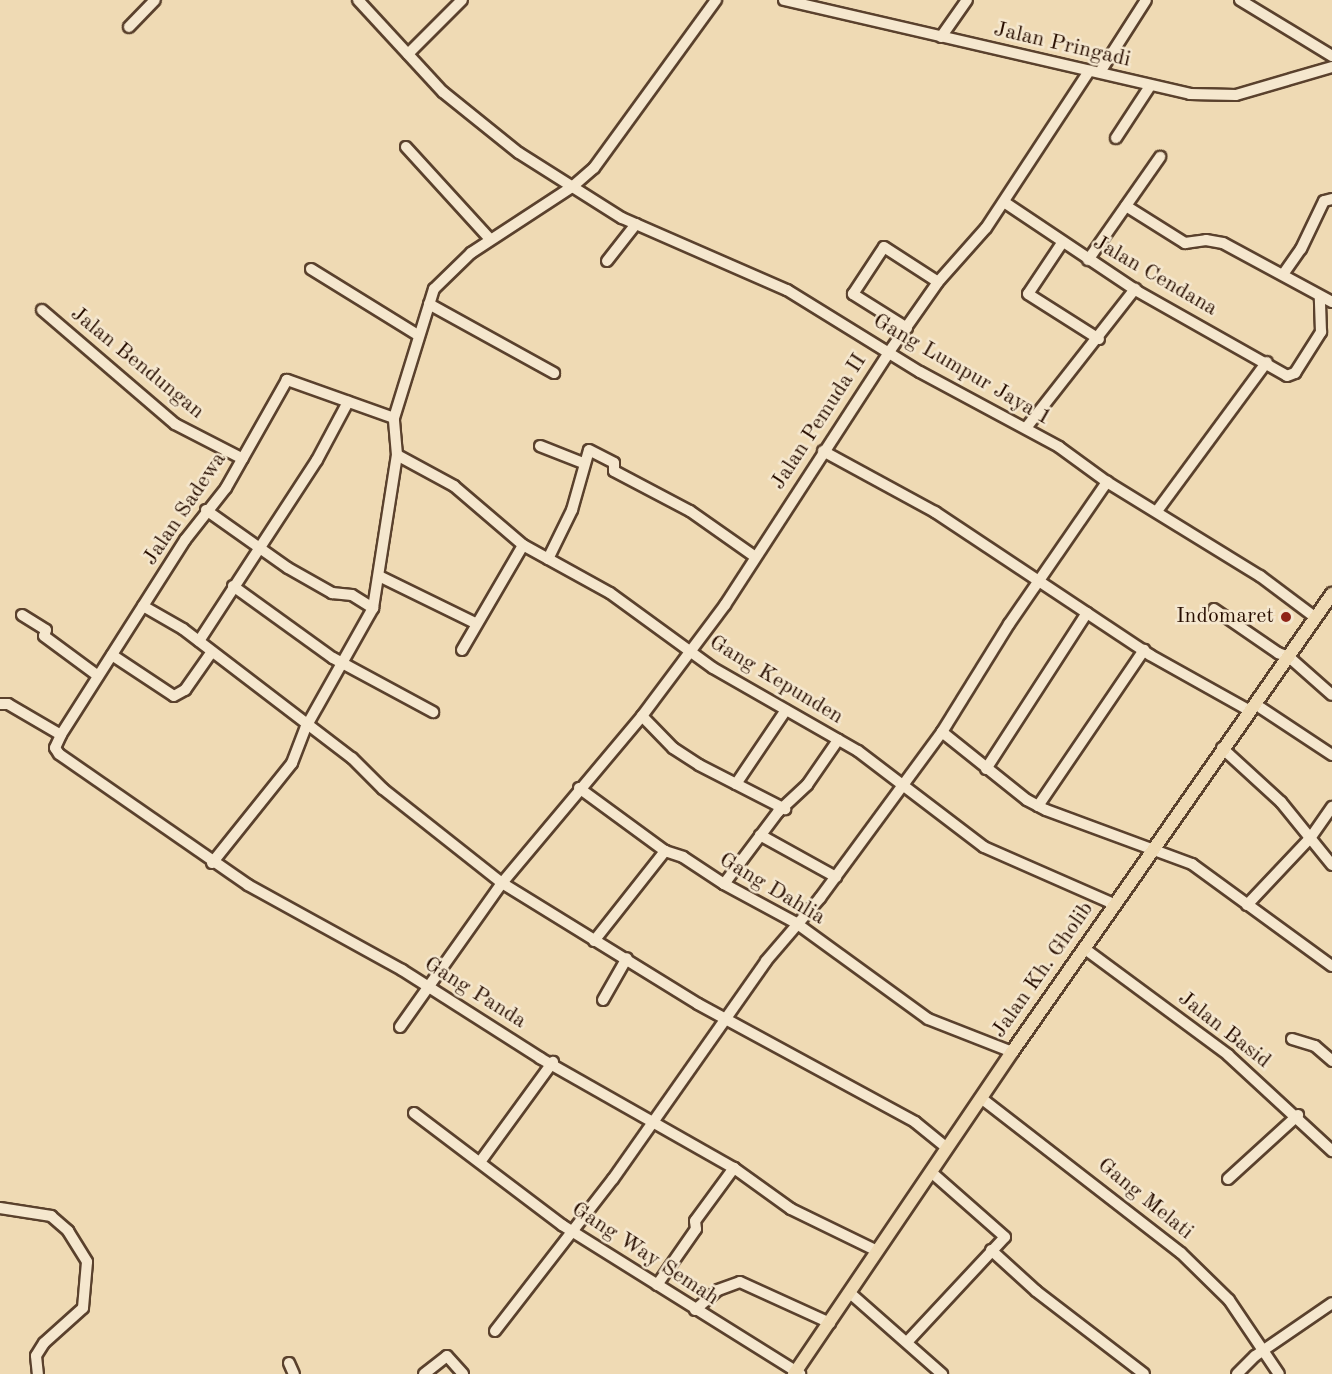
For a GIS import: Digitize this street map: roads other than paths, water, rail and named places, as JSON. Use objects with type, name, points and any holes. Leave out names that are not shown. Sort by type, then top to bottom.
[{"type":"main road","name":"Jalan Kh. Gholib","points":[[796,1373],[1012,1052],[1114,904],[1157,849],[1222,748],[1256,709],[1332,594]]},
{"type":"street","points":[[129,27],[155,0]]},
{"type":"street","name":"Gang Lumpur Jaya 1","points":[[358,0],[472,118],[572,187],[636,224],[787,290],[889,352],[1026,428],[1107,482],[1260,576],[1316,618]]},
{"type":"street","points":[[408,54],[462,0]]},
{"type":"street","points":[[212,863],[292,763],[306,727],[374,608],[383,526],[397,455],[394,418],[434,289],[448,272],[490,239],[572,187],[594,168],[630,123],[716,0]]},
{"type":"street","name":"Jalan Pringadi","points":[[784,0],[829,5],[941,37],[1150,86],[1207,96],[1236,94],[1332,67]]},
{"type":"street","points":[[941,37],[967,0]]},
{"type":"street","name":"Jalan Pemuda II","points":[[400,1027],[502,883],[579,788],[642,716],[725,605],[754,556],[889,352],[938,282],[986,228],[1146,0]]},
{"type":"street","points":[[1240,0],[1332,56]]},
{"type":"street","points":[[1116,138],[1150,86]]},
{"type":"street","points":[[406,147],[490,239]]},
{"type":"street","points":[[1088,260],[1160,157]]},
{"type":"street","points":[[1284,273],[1301,249],[1324,201],[1332,199]]},
{"type":"street","name":"Jalan Cendana","points":[[1004,202],[1135,290],[1291,376],[1321,332],[1320,297]]},
{"type":"street","points":[[1126,206],[1185,243],[1206,240],[1223,243],[1284,273],[1320,297],[1332,302]]},
{"type":"street","points":[[607,261],[636,224]]},
{"type":"street","points":[[1062,243],[1028,294],[1099,339]]},
{"type":"street","points":[[907,328],[853,294],[884,247],[938,282]]},
{"type":"street","points":[[311,269],[418,335]]},
{"type":"street","points":[[1026,428],[1099,339],[1135,290]]},
{"type":"street","points":[[429,304],[554,373]]},
{"type":"street","name":"Jalan Bendungan","points":[[42,310],[176,424],[243,459]]},
{"type":"street","points":[[1157,511],[1267,362]]},
{"type":"street","name":"Jalan Sadewa","points":[[59,754],[56,748],[60,735],[206,510],[243,459],[263,417],[287,380],[394,418]]},
{"type":"street","points":[[199,641],[233,586],[261,548],[348,402]]},
{"type":"street","points":[[540,446],[583,463]]},
{"type":"street","points":[[548,559],[572,510],[583,463],[589,450],[614,463],[614,471],[690,511],[754,556]]},
{"type":"street","points":[[823,451],[935,512],[1144,650],[1256,709],[1332,755]]},
{"type":"street","name":"Gang Kepunden","points":[[397,455],[454,486],[523,545],[610,593],[690,651],[903,781],[984,847],[1114,904]]},
{"type":"street","points":[[495,1331],[571,1230],[613,1179],[724,1018],[796,922],[837,877],[903,781],[942,732],[1039,581],[1107,482]]},
{"type":"street","points":[[206,510],[332,593],[352,595],[374,608]]},
{"type":"street","points":[[462,650],[475,623],[523,545]]},
{"type":"street","points":[[379,576],[475,623]]},
{"type":"street","points":[[233,586],[344,663],[433,712]]},
{"type":"street","points":[[143,606],[199,641],[211,653],[306,727],[352,758],[390,795],[502,883],[724,1018],[915,1122],[947,1148]]},
{"type":"street","points":[[1214,609],[1278,653],[1289,657],[1332,695]]},
{"type":"street","points":[[986,769],[1086,613]]},
{"type":"street","points":[[22,615],[46,630],[44,636],[98,676]]},
{"type":"street","points":[[1038,806],[1144,650]]},
{"type":"street","points":[[112,655],[174,696],[185,690],[211,653]]},
{"type":"street","points":[[0,704],[8,704],[60,735]]},
{"type":"street","points":[[736,784],[786,710]]},
{"type":"street","points":[[642,716],[674,748],[785,809]]},
{"type":"street","points":[[942,732],[986,769],[1038,806],[1192,864],[1332,966]]},
{"type":"street","points":[[724,884],[760,835],[807,785],[838,740]]},
{"type":"street","points":[[1222,748],[1281,802],[1332,865]]},
{"type":"street","name":"Gang Panda","points":[[59,754],[212,863],[430,987],[651,1122],[734,1168],[791,1209],[877,1251]]},
{"type":"street","name":"Gang Dahlia","points":[[579,788],[665,851],[684,857],[724,884],[796,922],[928,1019],[1012,1052]]},
{"type":"street","points":[[1247,905],[1311,837],[1332,807]]},
{"type":"street","points":[[760,835],[837,877]]},
{"type":"street","points":[[594,941],[665,851]]},
{"type":"street","name":"Jalan Basid","points":[[1085,948],[1228,1054],[1298,1115],[1332,1151]]},
{"type":"street","points":[[603,1000],[627,958]]},
{"type":"street","points":[[1292,1039],[1315,1046],[1332,1061]]},
{"type":"street","points":[[480,1162],[553,1062]]},
{"type":"street","name":"Gang Melati","points":[[981,1098],[1181,1253],[1228,1300],[1279,1374]]},
{"type":"street","name":"Gang Way Semah","points":[[414,1113],[571,1230],[796,1373]]},
{"type":"street","points":[[1228,1179],[1298,1115]]},
{"type":"street","points":[[657,1285],[696,1229],[695,1221],[734,1168]]},
{"type":"street","points":[[908,1341],[1005,1237],[931,1173]]},
{"type":"street","points":[[0,1208],[51,1216],[68,1231],[87,1262],[83,1308],[44,1343],[36,1356],[38,1374]]},
{"type":"street","points":[[991,1251],[1036,1291],[1144,1374]]},
{"type":"street","points":[[695,1310],[718,1290],[740,1282],[830,1323]]},
{"type":"street","points":[[850,1293],[908,1341],[942,1374]]},
{"type":"street","points":[[1237,1374],[1332,1303]]},
{"type":"street","points":[[424,1374],[447,1356],[463,1374]]},
{"type":"street","points":[[289,1363],[294,1374]]},
{"type":"place","name":"Indomaret","points":[[1286,617]]}]
